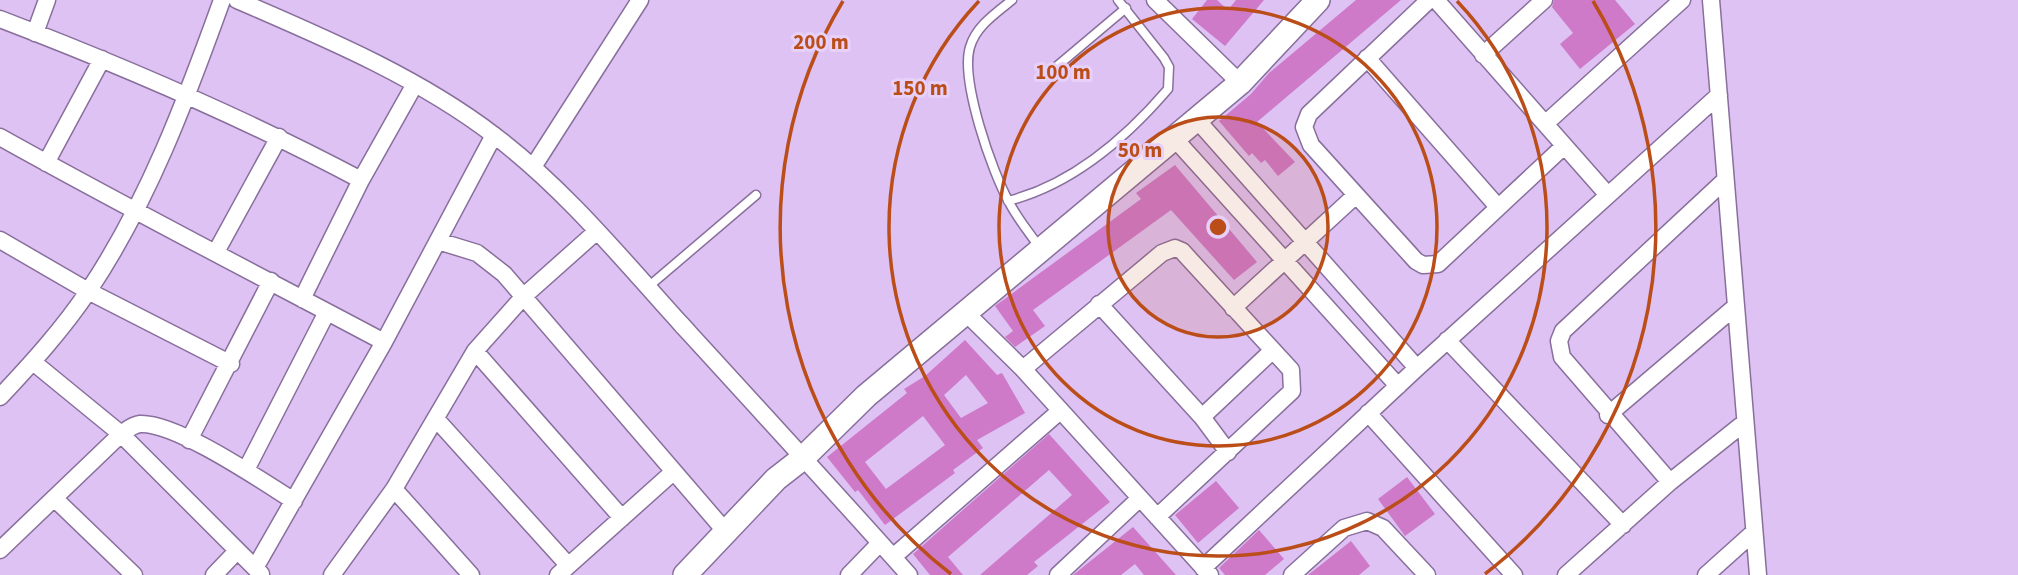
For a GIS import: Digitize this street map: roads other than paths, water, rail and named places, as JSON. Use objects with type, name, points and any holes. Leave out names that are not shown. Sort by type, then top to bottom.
[{"type":"main road","points":[[685,575],[776,479],[803,458],[866,396],[964,311],[1240,83],[1318,0]]},
{"type":"main road","points":[[704,575],[789,488],[803,458]]},
{"type":"street","points":[[35,33],[47,0]]},
{"type":"street","points":[[0,397],[33,362],[88,291],[135,213],[187,96],[222,0]]},
{"type":"street","points":[[237,0],[317,35],[415,84],[494,135],[533,167],[597,231],[909,575]]},
{"type":"street","points":[[533,167],[640,0]]},
{"type":"street","points":[[1155,0],[1240,83]]},
{"type":"street","points":[[1429,0],[1309,114],[1304,127],[1311,145],[1416,261],[1430,266],[1438,264],[1564,146]]},
{"type":"street","points":[[1436,0],[1607,194]]},
{"type":"street","points":[[1483,55],[1544,0]]},
{"type":"street","points":[[1546,123],[1682,0]]},
{"type":"street","points":[[1711,0],[1723,182],[1758,575]]},
{"type":"street","points":[[0,19],[102,59],[279,137],[361,180]]},
{"type":"street","points":[[1367,58],[1498,207]]},
{"type":"street","points":[[46,163],[102,59]]},
{"type":"street","points":[[302,299],[361,180],[415,84]]},
{"type":"street","points":[[964,311],[1023,369],[1206,571],[1416,368],[1719,95]]},
{"type":"street","points":[[1196,121],[1416,368]]},
{"type":"street","points":[[33,362],[121,434],[236,552],[259,572],[494,135]]},
{"type":"street","points":[[0,137],[135,213],[271,281],[384,342]]},
{"type":"street","points":[[216,253],[279,137]]},
{"type":"street","points":[[1174,138],[1398,386]]},
{"type":"street","points":[[1670,482],[1608,415],[1562,357],[1559,341],[1563,331],[1723,182]]},
{"type":"street","points":[[1233,308],[1356,195]]},
{"type":"street","points":[[339,573],[437,420],[475,352],[524,296],[597,231]]},
{"type":"street","points":[[0,240],[88,291],[230,364]]},
{"type":"street","points":[[438,241],[490,260],[726,532]]},
{"type":"street","points":[[1023,369],[1162,253],[1175,248],[1182,251],[1291,370],[1292,391],[1157,517]]},
{"type":"street","points":[[189,440],[271,281]]},
{"type":"street","points":[[1100,304],[1202,417],[1228,452]]},
{"type":"street","points":[[1608,415],[1735,306]]},
{"type":"street","points":[[246,471],[327,312]]},
{"type":"street","points":[[1447,340],[1623,525]]},
{"type":"street","points":[[1202,417],[1272,351]]},
{"type":"street","points":[[475,352],[622,517]]},
{"type":"street","points":[[893,557],[1060,411]]},
{"type":"street","points":[[1368,414],[1514,575]]},
{"type":"street","points":[[437,420],[563,570],[672,472]]},
{"type":"street","points":[[1566,575],[1670,482],[1744,423]]},
{"type":"street","points":[[0,550],[121,434],[134,425],[143,424],[189,440],[295,501]]},
{"type":"street","points":[[394,489],[463,572]]},
{"type":"street","points":[[54,498],[134,575]]},
{"type":"street","points":[[1058,575],[1139,499]]},
{"type":"street","points":[[1292,575],[1344,528],[1367,521],[1382,528],[1427,575]]},
{"type":"street","points":[[1706,575],[1754,532]]},
{"type":"street","points":[[849,575],[880,543]]},
{"type":"street","points":[[214,575],[236,552]]},
{"type":"lane","points":[[1012,0],[976,33],[970,49],[968,75],[976,113],[1008,201],[1040,249]]},
{"type":"lane","points":[[1008,201],[1058,184],[1110,145],[1168,89],[1169,67],[1151,37],[1118,0]]},
{"type":"lane","points":[[1050,72],[1126,8]]},
{"type":"lane","points":[[648,287],[756,195]]}]
